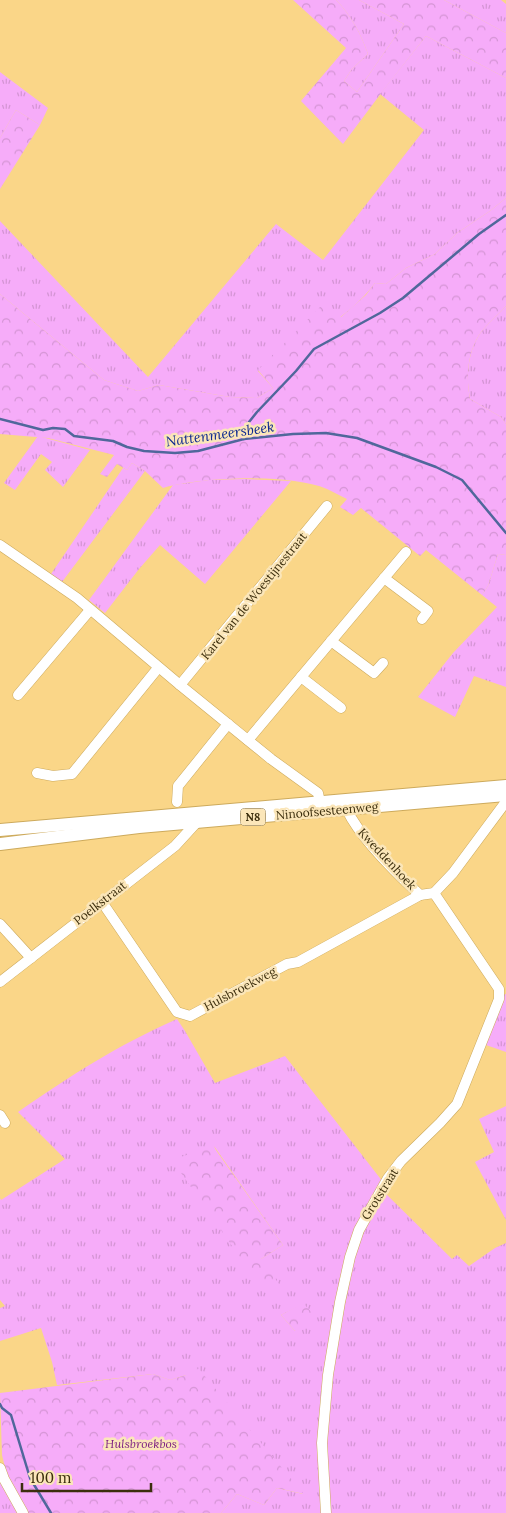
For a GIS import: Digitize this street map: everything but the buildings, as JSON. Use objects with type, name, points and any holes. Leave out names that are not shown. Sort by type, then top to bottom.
[{"type":"main road","name":"Ninoofsesteenweg","points":[[0,830],[506,786]]},
{"type":"main road","name":"Ninoofsesteenweg","points":[[0,844],[197,822],[506,796]]},
{"type":"street","name":"Karel van de Woestijnestraat","points":[[180,685],[327,506]]},
{"type":"street","name":"Ninoofsesteenweg","points":[[0,545],[77,598],[158,668],[318,793],[320,802]]},
{"type":"street","points":[[248,740],[406,552]]},
{"type":"street","points":[[384,578],[428,611],[422,619]]},
{"type":"street","points":[[18,696],[90,610]]},
{"type":"street","points":[[331,641],[374,673],[383,662]]},
{"type":"street","points":[[37,773],[53,776],[72,774],[158,668]]},
{"type":"street","points":[[301,677],[341,708]]},
{"type":"street","points":[[177,802],[178,786],[228,724]]},
{"type":"street","name":"Kweddenhoek","points":[[346,810],[359,830],[406,881],[420,894],[434,893],[453,873],[476,843],[504,802],[506,796]]},
{"type":"street","name":"Poelkstraat","points":[[0,982],[175,846],[197,822]]},
{"type":"street","name":"Grotstraat","points":[[326,1513],[322,1443],[328,1375],[340,1302],[350,1257],[359,1230],[388,1178],[457,1104],[499,999],[499,989],[434,893]]},
{"type":"street","name":"Hulsbroekweg","points":[[102,902],[177,1012],[190,1016],[287,964],[298,962],[420,894]]},
{"type":"street","points":[[0,924],[31,958]]},
{"type":"street","points":[[0,1468],[23,1513]]},
{"type":"green space","points":[[293,0],[336,0],[351,18],[368,54],[352,69],[344,81],[357,92],[404,24],[359,0],[444,0],[506,33],[506,78],[426,36],[343,144],[301,101],[346,48]]},
{"type":"green space","points":[[336,0],[359,0],[404,24],[357,92],[344,81],[352,69],[368,54],[355,25]]},
{"type":"green space","points":[[444,0],[501,0],[506,4],[506,33]]},
{"type":"green space","points":[[426,36],[506,78],[506,198],[457,233],[435,254],[406,268],[386,284],[375,283],[364,296],[337,320],[258,371],[273,388],[257,398],[230,397],[159,385],[138,391],[104,380],[0,294],[0,221],[148,377],[276,224],[323,260],[424,130],[380,94]]},
{"type":"green space","points":[[0,72],[48,108],[40,125],[16,110],[0,138]]},
{"type":"green space","points":[[16,110],[40,125],[0,189],[0,138]]},
{"type":"green space","points":[[506,198],[506,306],[479,335],[472,350],[468,374],[470,399],[501,417],[506,424],[506,555],[498,554],[488,586],[482,595],[426,550],[420,556],[361,508],[353,515],[340,507],[347,499],[327,489],[291,481],[245,478],[200,481],[163,488],[145,471],[132,463],[127,470],[117,464],[107,477],[100,474],[114,455],[48,438],[0,434],[0,294],[104,380],[138,391],[159,385],[230,397],[257,398],[273,388],[258,370],[321,306],[341,317],[366,295],[375,283],[386,284],[406,268],[435,254],[457,233]]},
{"type":"green space","points":[[506,306],[506,424],[501,417],[470,399],[468,366],[472,350],[479,335]]},
{"type":"green space","points":[[38,436],[90,450],[63,487],[45,470],[52,462],[41,454],[15,490],[4,483]]},
{"type":"green space","points":[[132,463],[145,471],[62,582],[51,574],[123,468],[127,470]]},
{"type":"green space","points":[[209,480],[291,481],[205,584],[160,545],[105,613],[89,600],[173,485]]},
{"type":"green space","points":[[498,554],[506,555],[506,687],[474,676],[455,717],[418,697],[453,653],[497,607],[482,595],[488,586]]},
{"type":"green space","points":[[506,994],[506,1052],[486,1045],[503,995]]},
{"type":"green space","points":[[177,1019],[215,1083],[285,1056],[383,1182],[357,1223],[345,1261],[325,1367],[323,1513],[221,1513],[237,1494],[264,1505],[277,1488],[303,1494],[186,1375],[170,1380],[153,1374],[57,1385],[41,1328],[0,1341],[0,1308],[5,1306],[0,1300],[0,1198],[1,1200],[65,1159],[18,1112],[95,1062]],"holes":[[[214,1146],[283,1245],[261,1259]],[[303,1304],[295,1331],[281,1315]]]},
{"type":"green space","points":[[506,1106],[506,1220],[475,1162],[494,1152],[479,1119]]},
{"type":"green space","points":[[213,1146],[283,1245],[261,1259],[279,1284],[265,1293],[172,1160]]},
{"type":"green space","points":[[384,1192],[452,1259],[457,1255],[469,1266],[495,1248],[506,1243],[506,1513],[329,1513],[326,1448],[330,1377],[356,1250],[362,1230]]},
{"type":"green space","points":[[303,1303],[314,1315],[295,1331],[281,1315]]},
{"type":"green space","name":"Hulsbroekbos","points":[[198,1368],[304,1494],[277,1488],[264,1505],[237,1494],[221,1513],[28,1513],[7,1476],[2,1455],[0,1393],[153,1374],[170,1380],[186,1375]]},
{"type":"green space","points":[[0,1477],[20,1513],[0,1513]]},
{"type":"waterway","points":[[244,439],[249,422],[314,349],[380,313],[403,298],[479,234],[506,215]]},
{"type":"waterway","name":"Nattenmeersbeek","points":[[0,419],[43,430],[53,428],[65,429],[74,436],[113,441],[144,451],[175,453],[198,451],[244,439],[293,434],[326,433],[357,438],[436,467],[462,480],[506,533]]},
{"type":"waterway","points":[[0,1404],[11,1415],[30,1478],[51,1513]]}]
